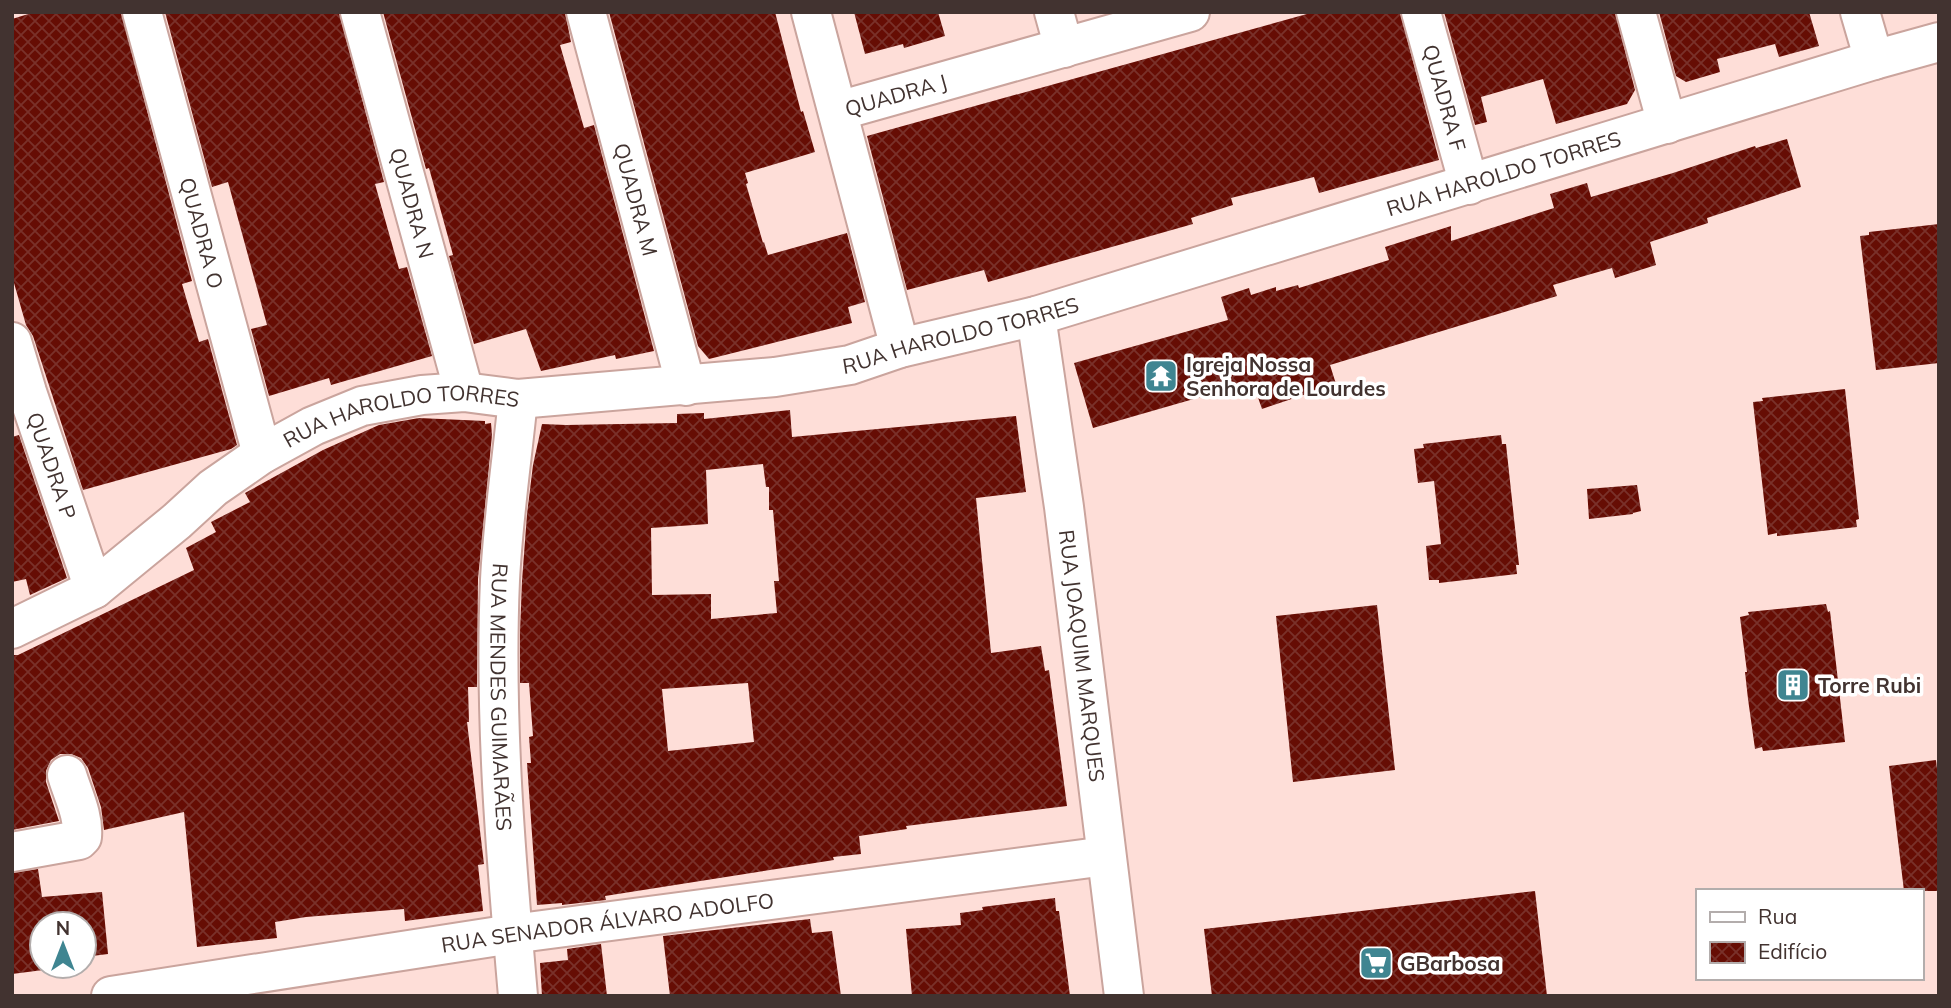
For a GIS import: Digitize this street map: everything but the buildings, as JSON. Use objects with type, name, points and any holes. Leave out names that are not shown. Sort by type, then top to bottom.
[{"type":"street","name":"QUADRA O","points":[[142,12],[262,454]]},
{"type":"street","name":"QUADRA N","points":[[360,12],[464,393]]},
{"type":"street","name":"QUADRA M","points":[[586,12],[686,386]]},
{"type":"street","points":[[811,12],[838,111]]},
{"type":"street","name":"QUADRA J","points":[[900,348],[838,111],[1059,30],[1190,12]]},
{"type":"street","name":"QUADRA F","points":[[1421,12],[1469,185]]},
{"type":"street","points":[[1636,12],[1667,124]]},
{"type":"street","points":[[1860,12],[1874,60]]},
{"type":"street","name":"RUA HAROLDO TORRES","points":[[12,629],[94,589],[177,522],[213,488],[262,454],[313,426],[362,405],[422,395],[464,393],[518,399],[686,386],[775,377],[850,365],[900,348],[1036,316],[1939,42]]},
{"type":"street","name":"RUA JOAQUIM MARQUES","points":[[1036,316],[1064,507],[1124,996]]},
{"type":"street","name":"QUADRA P","points":[[12,342],[20,393],[94,589]]},
{"type":"street","name":"RUA MENDES GUIMARÃES","points":[[518,399],[500,579],[499,712],[518,996]]},
{"type":"street","points":[[12,852],[82,837],[81,818],[67,775]]},
{"type":"street","name":"RUA SENADOR ÁLVARO ADOLFO","points":[[111,996],[512,934],[1106,856]]},
{"type":"place","name":"Igreja Nossa Senhora de Lourdes","points":[[1161,376]]},
{"type":"place","name":"Torre Rubi","points":[[1793,685]]},
{"type":"place","name":"GBarbosa","points":[[1376,963]]}]
